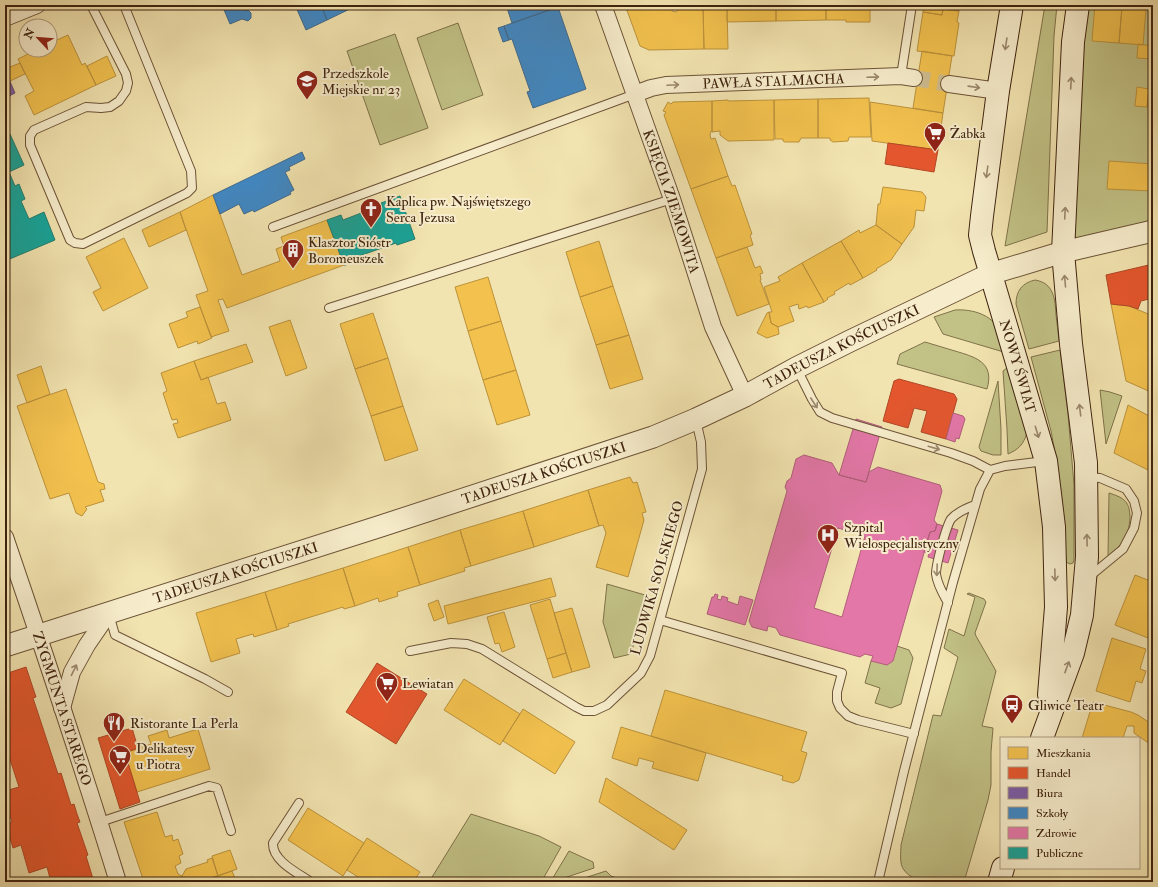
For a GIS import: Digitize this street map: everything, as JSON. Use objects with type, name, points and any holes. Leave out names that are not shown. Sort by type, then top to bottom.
[{"type":"main road","name":"NOWY ŚWIAT","points":[[1012,5],[998,91],[980,235],[990,274],[1046,461],[1054,527],[1056,607],[1053,652],[1043,734]]},
{"type":"main road","name":"NOWY ŚWIAT","points":[[1043,734],[1073,653],[1082,615],[1087,557],[1086,463],[1071,344],[1063,252],[1073,42],[1078,5]]},
{"type":"main road","points":[[999,882],[1003,869]]},
{"type":"street","points":[[5,18],[38,5]]},
{"type":"street","name":"KSIĘCIA ZIEMOWITA","points":[[603,5],[672,199],[713,327],[745,396]]},
{"type":"street","name":"PAWŁA STALMACHA","points":[[635,94],[651,88],[666,85],[908,77]]},
{"type":"street","points":[[949,84],[998,91]]},
{"type":"street","name":"TADEUSZA KOŚCIUSZKI","points":[[5,646],[381,526],[653,437],[745,396],[850,340],[990,274],[1063,252],[1153,231]]},
{"type":"street","name":"ZYGMUNTA STAREGO","points":[[5,537],[100,822],[118,882]]},
{"type":"street","points":[[62,708],[72,672],[87,645],[109,613]]},
{"type":"lane","points":[[91,5],[126,74],[128,83],[126,91],[119,102],[110,107],[86,107],[34,130],[30,136],[30,145],[70,240],[75,243],[83,244],[187,193],[192,188],[191,171],[124,5]]},
{"type":"lane","points":[[908,77],[912,5]]},
{"type":"lane","points":[[273,228],[635,94]]},
{"type":"lane","points":[[329,308],[672,199]]},
{"type":"lane","points":[[796,368],[820,412],[832,418],[951,453],[973,461],[990,470],[1005,466],[1046,461]]},
{"type":"lane","name":"LUDWIKA SOLSKIEGO","points":[[410,651],[451,643],[467,644],[482,649],[584,711],[594,711],[607,705],[641,673],[650,656],[702,469],[701,442],[696,419]]},
{"type":"lane","points":[[878,882],[948,603],[980,489],[990,470]]},
{"type":"lane","points":[[1085,580],[1123,549],[1134,528],[1137,513],[1134,501],[1126,489],[1100,478],[1086,476]]},
{"type":"lane","points":[[948,603],[939,587],[936,574],[937,563],[951,519],[961,511],[975,505]]},
{"type":"lane","points":[[109,613],[115,635],[228,692]]},
{"type":"lane","points":[[660,620],[842,672],[837,692],[837,701],[840,708],[848,716],[858,720],[914,734]]},
{"type":"lane","points":[[100,822],[209,786],[213,786],[217,788],[231,831]]},
{"type":"lane","points":[[299,803],[273,843],[273,848],[281,862],[312,882]]},
{"type":"green space","points":[[1045,5],[1057,5],[1054,36],[1047,232],[1005,246]]},
{"type":"green space","points":[[1079,5],[1153,5],[1153,231],[1063,252]]},
{"type":"green space","points":[[458,23],[483,95],[442,110],[417,38]]},
{"type":"green space","points":[[395,34],[428,128],[380,145],[347,51]]},
{"type":"green space","points":[[1035,280],[1046,284],[1050,288],[1054,298],[1059,341],[1029,349],[1016,304],[1016,299],[1023,285]]},
{"type":"green space","points":[[955,310],[972,311],[989,318],[999,330],[1007,353],[943,334],[934,317]]},
{"type":"green space","points":[[925,342],[970,356],[982,362],[988,373],[989,380],[987,389],[897,364],[900,354]]},
{"type":"green space","points":[[1060,350],[1068,414],[1074,485],[1074,560],[1073,563],[1070,564],[1066,562],[1062,501],[1051,431],[1031,357]]},
{"type":"green space","points":[[1011,365],[1027,433],[1020,446],[1008,454],[1003,371]]},
{"type":"green space","points":[[998,381],[1001,455],[993,455],[981,451],[979,447]]},
{"type":"green space","points":[[1100,390],[1122,396],[1106,444]]},
{"type":"green space","points":[[1109,493],[1123,499],[1126,502],[1129,508],[1130,519],[1129,528],[1124,540],[1108,556]]},
{"type":"green space","points":[[607,584],[645,595],[646,599],[631,654],[614,658],[603,622]]},
{"type":"green space","points":[[969,593],[984,599],[986,602],[975,633],[996,671],[982,726],[993,728],[991,785],[964,882],[923,881],[909,875],[902,868],[901,845],[933,715],[941,716],[958,657],[944,648],[949,629],[964,636],[975,597],[967,594]]},
{"type":"green space","points":[[897,646],[909,650],[913,658],[901,704],[891,708],[875,703],[880,688],[865,683],[871,661]]},
{"type":"green space","points":[[471,814],[539,836],[561,847],[541,882],[429,882]]},
{"type":"green space","points":[[569,851],[593,862],[594,868],[552,882],[551,881]]},
{"type":"green space","points":[[606,871],[611,876],[617,878],[619,882],[572,882]]},
{"type":"building: Mieszkania","points":[[625,5],[676,5],[672,11],[676,12],[680,7],[703,6],[704,49],[649,50],[640,46]]},
{"type":"building: Mieszkania","points":[[703,5],[727,5],[728,49],[704,49]]},
{"type":"building: Mieszkania","points":[[727,5],[776,5],[776,21],[727,22]]},
{"type":"building: Mieszkania","points":[[776,5],[826,5],[826,20],[776,21]]},
{"type":"building: Mieszkania","points":[[826,5],[870,5],[870,22],[826,20]]},
{"type":"building: Mieszkania","points":[[924,5],[960,5],[959,11],[943,9],[942,15],[923,12]]},
{"type":"building: Mieszkania","points":[[1095,5],[1122,5],[1119,43],[1092,41]]},
{"type":"building: Mieszkania","points":[[1122,8],[1146,9],[1143,45],[1119,43]]},
{"type":"building: Mieszkania","points":[[943,9],[959,11],[957,22],[959,23],[954,56],[917,51],[923,12],[942,15]]},
{"type":"building: Mieszkania","points":[[68,35],[82,65],[85,63],[96,85],[34,115],[25,96],[34,91],[18,59],[58,58],[58,39]]},
{"type":"building: Mieszkania","points":[[1138,44],[1153,46],[1153,59],[1137,58]]},
{"type":"building: Mieszkania","points":[[922,51],[952,56],[943,113],[913,108]]},
{"type":"building: Mieszkania","points":[[107,56],[116,76],[96,85],[87,66]]},
{"type":"building: Mieszkania","points":[[20,63],[25,74],[10,81],[5,69]]},
{"type":"building: Mieszkania","points":[[1137,87],[1149,89],[1147,107],[1135,106]]},
{"type":"building: Mieszkania","points":[[1149,89],[1153,89],[1153,108],[1147,107]]},
{"type":"building: Mieszkania","points":[[869,98],[871,137],[849,137],[848,141],[833,142],[830,138],[818,138],[818,99]]},
{"type":"building: Mieszkania","points":[[818,99],[818,138],[801,138],[799,142],[785,142],[783,139],[775,139],[774,100]]},
{"type":"building: Mieszkania","points":[[774,100],[774,140],[728,141],[720,135],[720,131],[712,132],[712,101]]},
{"type":"building: Mieszkania","points":[[712,101],[712,132],[711,131],[710,135],[711,139],[715,138],[728,176],[691,189],[664,115],[666,112],[663,111],[668,102],[671,104],[673,102]]},
{"type":"building: Mieszkania","points":[[870,102],[943,113],[938,150],[872,141]]},
{"type":"building: Mieszkania","points":[[1109,161],[1153,164],[1153,191],[1107,189]]},
{"type":"building: Mieszkania","points":[[728,176],[732,186],[735,185],[752,234],[750,235],[753,245],[716,258],[691,189]]},
{"type":"building: Mieszkania","points":[[883,187],[922,192],[926,197],[924,211],[916,210],[914,227],[902,244],[876,225],[878,204],[880,204]]},
{"type":"building: Mieszkania","name":"Klasztor Sióstr Boromeuszek","points":[[213,195],[242,275],[280,261],[276,249],[284,246],[281,237],[327,220],[344,265],[227,308],[223,299],[218,300],[229,331],[211,337],[196,295],[208,291],[180,212]]},
{"type":"building: Mieszkania","points":[[180,212],[186,230],[149,247],[142,230]]},
{"type":"building: Mieszkania","points":[[876,225],[902,244],[891,260],[863,278],[841,241],[859,230],[860,233]]},
{"type":"building: Mieszkania","points":[[124,238],[148,288],[103,311],[93,292],[101,288],[86,257]]},
{"type":"building: Mieszkania","points":[[599,241],[613,286],[580,297],[566,252]]},
{"type":"building: Mieszkania","points":[[841,241],[863,278],[850,285],[849,283],[834,292],[835,294],[827,298],[828,299],[824,302],[802,263]]},
{"type":"building: Mieszkania","points":[[747,247],[755,268],[760,266],[763,273],[760,274],[760,280],[769,304],[737,316],[716,258]]},
{"type":"building: Mieszkania","points":[[802,263],[824,302],[808,308],[807,306],[799,309],[798,304],[789,307],[794,321],[778,327],[771,323],[769,312],[772,312],[764,287],[780,281],[778,277]]},
{"type":"building: Mieszkania","points":[[488,277],[501,321],[468,331],[455,287]]},
{"type":"building: Mieszkania","points":[[613,286],[629,335],[596,345],[580,297]]},
{"type":"building: Mieszkania","points":[[1111,304],[1129,306],[1153,316],[1153,320],[1150,325],[1153,339],[1153,393],[1126,381]]},
{"type":"building: Mieszkania","points":[[200,307],[212,338],[198,344],[197,341],[178,348],[169,324],[188,317],[186,312]]},
{"type":"building: Mieszkania","points":[[769,312],[771,323],[778,327],[779,334],[767,338],[757,333],[767,313]]},
{"type":"building: Mieszkania","points":[[373,313],[388,358],[355,369],[340,324]]},
{"type":"building: Mieszkania","points":[[290,320],[307,368],[286,376],[269,327]]},
{"type":"building: Mieszkania","points":[[501,321],[516,370],[483,380],[468,331]]},
{"type":"building: Mieszkania","points":[[629,335],[643,379],[610,389],[596,345]]},
{"type":"building: Mieszkania","points":[[246,344],[253,362],[201,380],[194,361]]},
{"type":"building: Mieszkania","points":[[388,358],[403,406],[371,416],[355,369]]},
{"type":"building: Mieszkania","points":[[194,361],[201,380],[208,377],[217,404],[225,402],[231,420],[178,438],[173,424],[178,423],[177,419],[172,420],[163,393],[167,391],[161,373]]},
{"type":"building: Mieszkania","points":[[41,366],[50,394],[27,403],[17,375]]},
{"type":"building: Mieszkania","points":[[516,370],[530,415],[497,425],[483,380]]},
{"type":"building: Mieszkania","points":[[66,389],[98,482],[104,484],[105,489],[100,490],[104,501],[85,507],[87,509],[82,516],[76,513],[69,493],[50,499],[17,406]]},
{"type":"building: Mieszkania","points":[[1128,405],[1153,418],[1152,472],[1114,453]]},
{"type":"building: Mieszkania","points":[[403,406],[418,450],[385,461],[371,416]]},
{"type":"building: Mieszkania","points":[[630,477],[633,483],[637,482],[646,512],[642,513],[644,520],[628,577],[596,567],[606,533],[603,525],[599,526],[588,490]]},
{"type":"building: Mieszkania","points":[[588,490],[599,526],[534,547],[523,511]]},
{"type":"building: Mieszkania","points":[[523,511],[534,547],[471,566],[460,530]]},
{"type":"building: Mieszkania","points":[[460,530],[471,566],[464,568],[465,571],[420,585],[408,547]]},
{"type":"building: Mieszkania","points":[[408,547],[420,585],[397,592],[398,596],[379,602],[378,598],[355,606],[343,568]]},
{"type":"building: Mieszkania","points":[[343,568],[355,606],[344,609],[343,607],[288,624],[289,626],[277,630],[265,592]]},
{"type":"building: Mieszkania","points":[[1135,575],[1153,582],[1153,625],[1148,638],[1115,625]]},
{"type":"building: Mieszkania","points":[[551,578],[556,596],[448,624],[444,606]]},
{"type":"building: Mieszkania","points":[[265,592],[277,630],[254,637],[253,634],[236,639],[240,653],[211,662],[196,613]]},
{"type":"building: Mieszkania","points":[[550,599],[566,653],[547,659],[530,605]]},
{"type":"building: Mieszkania","points":[[438,600],[444,617],[434,621],[428,604]]},
{"type":"building: Mieszkania","points":[[572,608],[590,667],[572,672],[554,613]]},
{"type":"building: Mieszkania","points":[[504,612],[515,647],[502,652],[499,643],[495,644],[487,617]]},
{"type":"building: Mieszkania","points":[[1112,638],[1146,649],[1140,669],[1146,671],[1142,683],[1136,681],[1130,702],[1096,691]]},
{"type":"building: Mieszkania","points":[[566,653],[572,672],[553,678],[547,659]]},
{"type":"building: Mieszkania","points":[[464,679],[520,714],[500,745],[444,710]]},
{"type":"building: Mieszkania","points":[[665,690],[807,732],[801,751],[807,753],[799,780],[793,783],[782,780],[783,776],[651,736]]},
{"type":"building: Mieszkania","points":[[1093,702],[1131,712],[1153,725],[1153,746],[1134,733],[1134,726],[1127,726],[1123,737],[1082,737]]},
{"type":"building: Mieszkania","points":[[523,709],[575,742],[555,774],[503,741]]},
{"type":"building: Mieszkania","points":[[621,727],[706,753],[698,781],[652,768],[654,762],[639,758],[637,766],[612,758]]},
{"type":"building: Mieszkania","points":[[198,729],[210,769],[137,792],[125,753],[151,744],[148,736],[167,730],[169,738]]},
{"type":"building: Mieszkania","points":[[606,778],[687,830],[674,850],[599,802]]},
{"type":"building: Mieszkania","points":[[308,808],[364,843],[343,876],[288,840]]},
{"type":"building: Mieszkania","points":[[157,812],[165,837],[172,835],[173,841],[178,839],[183,854],[179,856],[181,863],[175,866],[178,874],[182,876],[184,882],[144,882],[124,822]]},
{"type":"building: Mieszkania","points":[[367,838],[420,872],[413,882],[366,882],[347,870]]},
{"type":"building: Mieszkania","points":[[230,850],[237,869],[218,876],[212,856]]},
{"type":"building: Mieszkania","points":[[212,858],[218,876],[198,882],[184,882],[182,876],[186,869],[208,862],[207,860]]},
{"type":"building: Mieszkania","points":[[232,871],[235,878],[238,877],[240,881],[198,882]]},
{"type":"building: Mieszkania","points":[[253,877],[255,882],[238,882],[240,881]]},
{"type":"building: Handel","points":[[888,143],[938,150],[934,172],[885,164]]},
{"type":"building: Handel","points":[[1153,264],[1153,298],[1141,301],[1138,309],[1129,306],[1111,304],[1106,275]]},
{"type":"building: Handel","points":[[899,379],[954,394],[957,399],[946,439],[921,432],[927,411],[914,408],[908,428],[883,421],[894,381]]},
{"type":"building: Handel","name":"Lewiatan","points":[[377,663],[427,694],[396,744],[346,712]]},
{"type":"building: Handel","points":[[26,667],[36,697],[33,698],[58,774],[61,773],[71,805],[74,804],[80,822],[77,823],[88,855],[86,856],[94,882],[51,882],[47,867],[29,873],[21,845],[13,848],[6,824],[12,822],[5,800],[5,791],[19,787],[5,744],[5,674]]},
{"type":"building: Handel","points":[[132,728],[138,748],[125,753],[140,802],[120,809],[98,738]]},
{"type":"building: Biura","points":[[5,70],[15,93],[5,98]]},
{"type":"building: Szkoły","points":[[222,5],[242,5],[245,11],[248,10],[251,13],[251,18],[248,21],[242,19],[230,24]]},
{"type":"building: Szkoły","points":[[295,5],[321,5],[327,20],[306,30]]},
{"type":"building: Szkoły","points":[[321,5],[358,5],[327,20]]},
{"type":"building: Szkoły","points":[[384,5],[411,5],[398,9]]},
{"type":"building: Szkoły","points":[[506,5],[561,5],[561,6],[512,23]]},
{"type":"building: Szkoły","points":[[558,7],[586,89],[533,108],[527,92],[530,91],[512,39],[509,40],[504,26]]},
{"type":"building: Szkoły","points":[[504,26],[509,40],[503,42],[498,28]]},
{"type":"building: Szkoły","points":[[302,152],[305,159],[289,167],[290,170],[285,172],[294,190],[290,192],[291,194],[254,212],[253,210],[244,214],[239,204],[220,214],[213,195]]},
{"type":"building: Zdrowie","points":[[953,413],[963,416],[965,419],[959,439],[956,438],[955,442],[946,439]]},
{"type":"building: Zdrowie","points":[[856,419],[882,427],[866,482],[839,475]]},
{"type":"building: Zdrowie","points":[[804,455],[832,463],[839,475],[866,482],[869,472],[878,467],[940,485],[942,491],[934,520],[937,524],[935,531],[930,532],[893,661],[887,665],[871,661],[873,656],[865,654],[860,657],[780,635],[776,628],[768,626],[767,631],[752,627],[749,621],[787,491],[785,487],[787,481],[791,478],[796,459]],"holes":[[[838,528],[865,536],[842,617],[814,608]]]},
{"type":"building: Zdrowie","points":[[937,524],[958,530],[948,563],[928,557],[929,553],[924,552],[930,532],[935,531]]},
{"type":"building: Zdrowie","points":[[715,594],[718,595],[717,599],[721,600],[722,596],[728,598],[727,601],[738,605],[740,596],[753,600],[745,625],[707,614],[712,597],[714,597]]},
{"type":"building: Publiczne","points":[[10,134],[24,165],[9,172],[15,186],[19,184],[25,199],[21,201],[29,219],[44,212],[55,240],[5,261],[5,137]]},
{"type":"building: Publiczne","name":"Kaplica pw. Najświętszego Serca Jezusa","points":[[400,196],[415,239],[397,245],[396,243],[345,261],[346,265],[344,265],[327,220],[341,215],[343,220],[382,205],[381,203]]},
{"type":"tunnel","points":[[914,78],[949,84]]},
{"type":"place","name":"Przedszkole Miejskie nr 23","points":[[307,100]]},
{"type":"place","name":"Żabka","points":[[935,152]]},
{"type":"place","name":"Kaplica pw. Najświętszego Serca Jezusa","points":[[371,228]]},
{"type":"place","name":"Klasztor Sióstr Boromeuszek","points":[[293,270]]},
{"type":"place","name":"Szpital Wielospecjalistyczny","points":[[828,554]]},
{"type":"place","name":"Lewiatan","points":[[387,702]]},
{"type":"place","name":"Gliwice Teatr","points":[[1012,724]]},
{"type":"place","name":"Ristorante La Perla","points":[[114,742]]},
{"type":"place","name":"Delikatesy u Piotra","points":[[120,776]]}]
